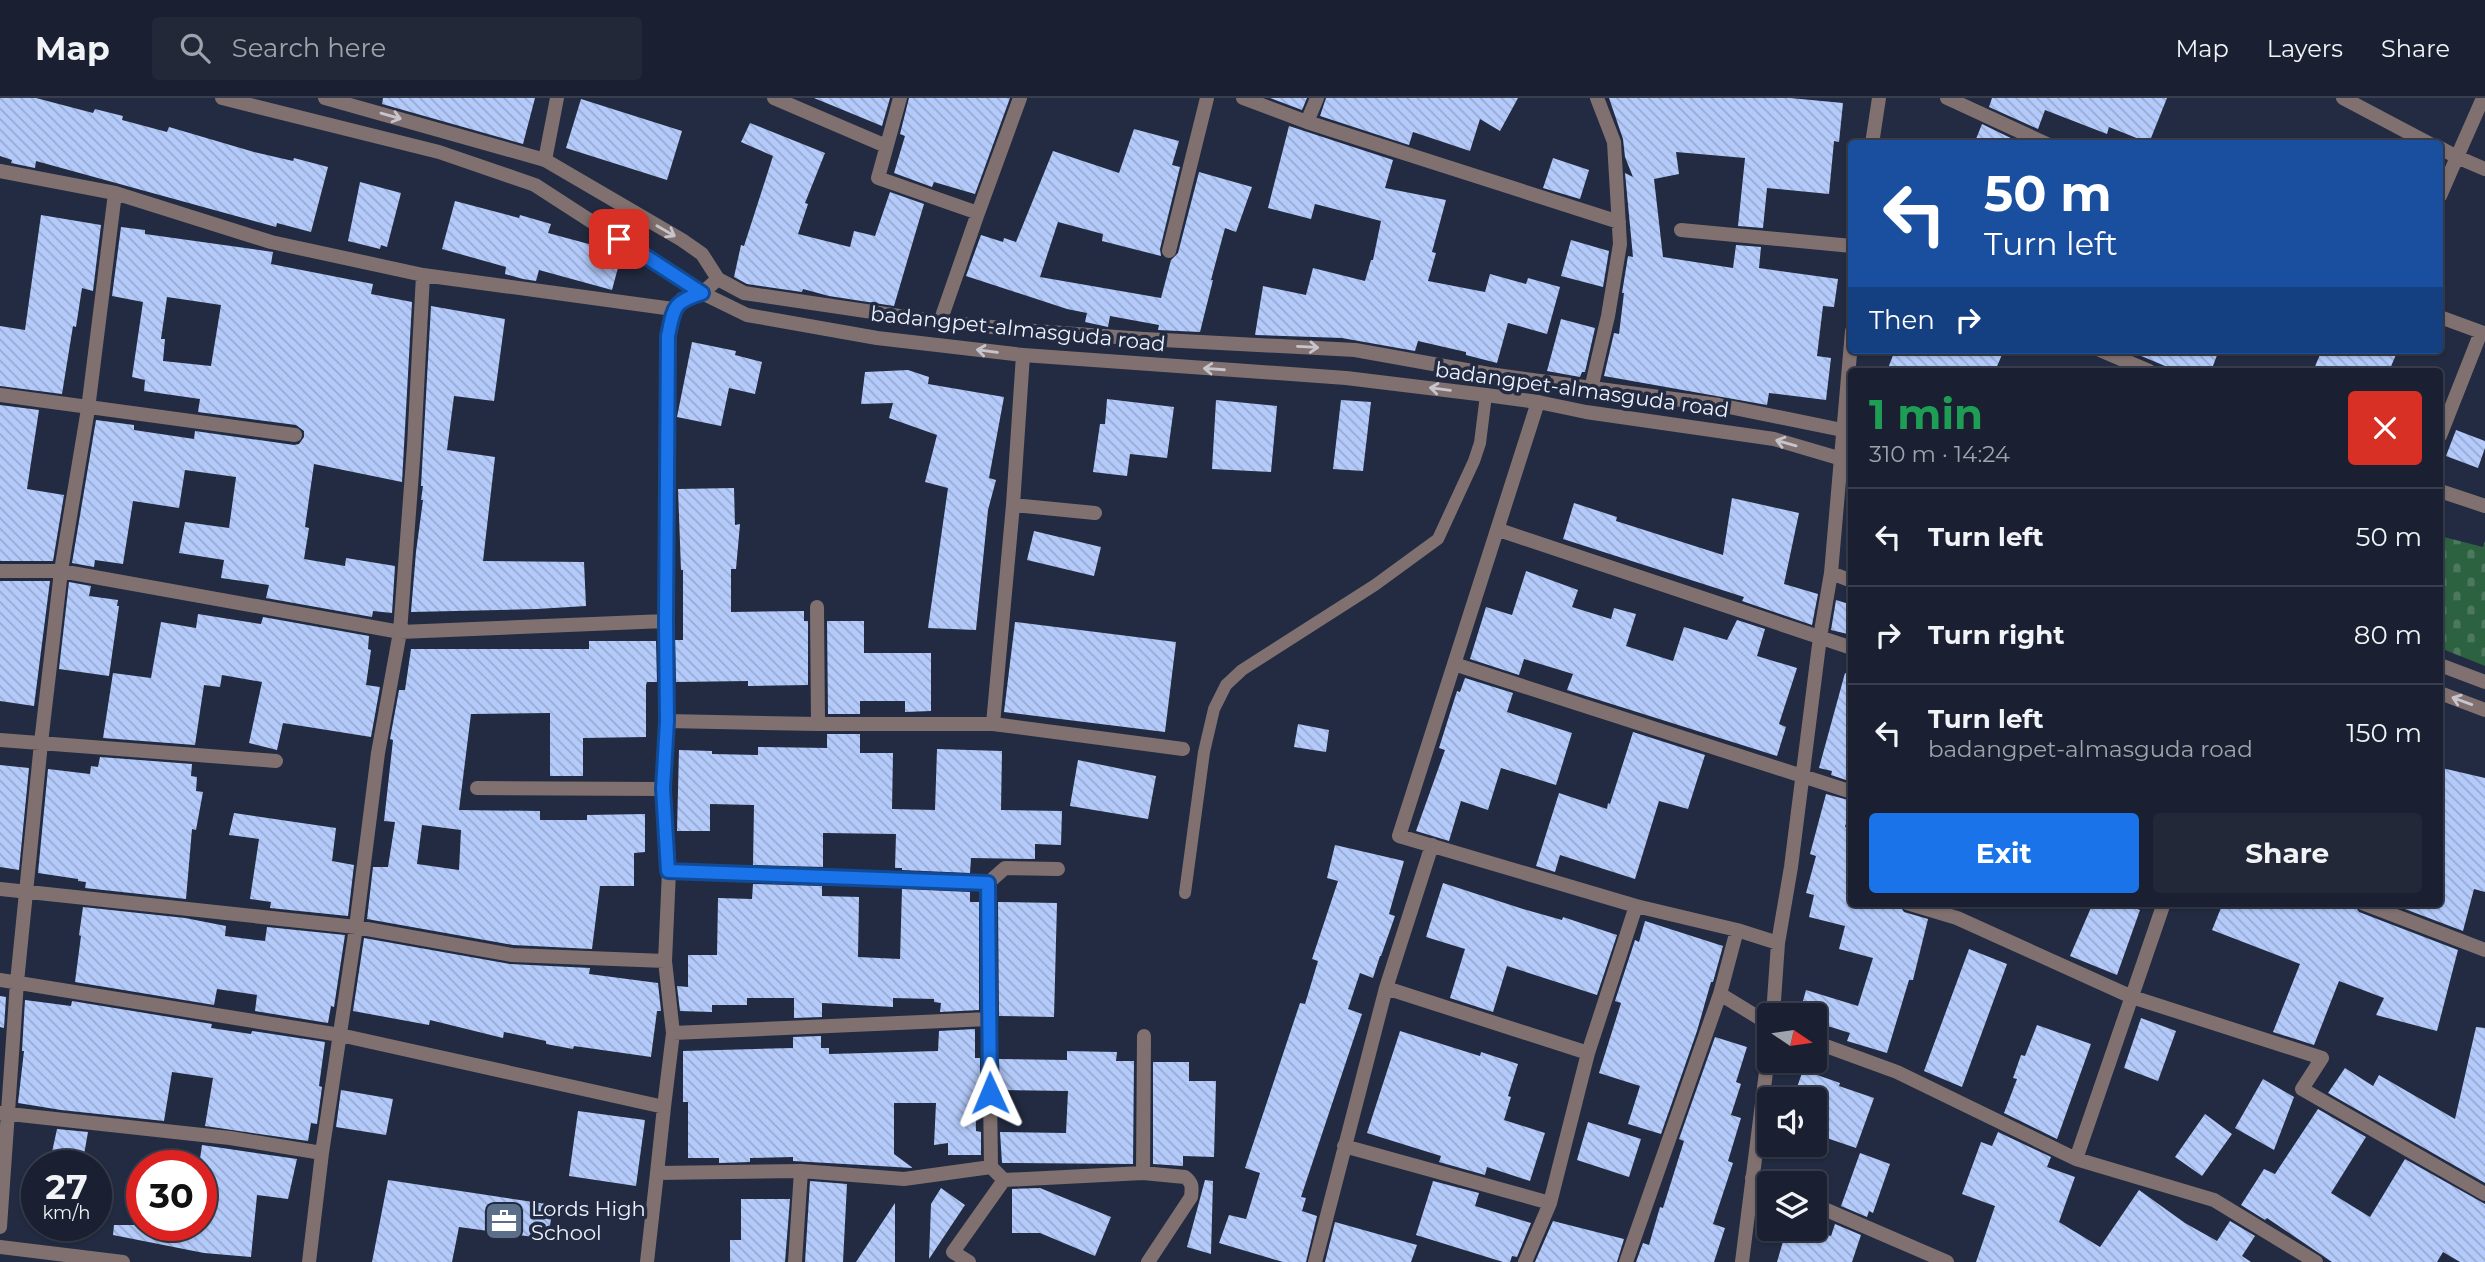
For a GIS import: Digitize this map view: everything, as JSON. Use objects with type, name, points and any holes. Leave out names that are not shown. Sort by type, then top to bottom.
[{"type":"street","name":"badangpet-almasguda road","points":[[222,98],[439,152],[535,185],[702,293],[747,315],[877,338],[1023,355],[1346,378],[1486,395],[1774,439],[1846,460]]},
{"type":"street","name":"badangpet-almasguda road","points":[[325,98],[353,102],[545,160],[702,254],[718,279],[744,293],[940,321],[1144,339],[1355,350],[1489,374],[1720,405],[1847,430]]},
{"type":"street","points":[[545,160],[557,98]]},
{"type":"street","points":[[774,98],[886,146]]},
{"type":"street","points":[[900,98],[878,178],[978,213]]},
{"type":"street","points":[[940,321],[1020,98]]},
{"type":"street","points":[[1169,251],[1207,98]]},
{"type":"street","points":[[1243,98],[1307,122],[1619,222]]},
{"type":"street","points":[[1307,122],[1317,98]]},
{"type":"street","points":[[1591,389],[1608,316],[1620,244],[1615,142],[1597,98]]},
{"type":"street","points":[[1873,140],[1878,98]]},
{"type":"street","points":[[1947,98],[2038,140]]},
{"type":"street","points":[[2343,98],[2422,140]]},
{"type":"street","points":[[2443,189],[2483,98]]},
{"type":"street","points":[[2443,150],[2485,169]]},
{"type":"street","points":[[0,171],[115,193],[271,242],[423,275],[673,309]]},
{"type":"street","points":[[0,1227],[4,1113],[41,743],[61,571],[88,409],[115,193]]},
{"type":"street","points":[[1681,230],[1848,246]]},
{"type":"street","points":[[309,1262],[378,753],[400,632],[423,275]]},
{"type":"street","points":[[646,1262],[673,1033],[665,961],[668,871],[663,789],[667,721],[668,336],[673,309],[682,299],[702,293],[718,279]]},
{"type":"street","points":[[2443,318],[2483,333],[2443,429]]},
{"type":"street","points":[[2109,354],[2142,368]]},
{"type":"street","points":[[993,724],[1013,505],[1023,355]]},
{"type":"street","points":[[0,395],[295,435]]},
{"type":"street","points":[[1538,402],[1399,836],[1636,906],[1737,930],[1778,943]]},
{"type":"street","points":[[1774,1003],[1778,943],[1846,460],[1848,410]]},
{"type":"street","points":[[2443,492],[2485,506]]},
{"type":"street","points":[[1013,505],[1095,513]]},
{"type":"street","points":[[1499,530],[1848,647]]},
{"type":"street","points":[[0,570],[61,571],[400,632],[666,621]]},
{"type":"street","points":[[1831,573],[1848,579]]},
{"type":"street","points":[[817,607],[818,724]]},
{"type":"street","points":[[1454,664],[1848,791]]},
{"type":"street","points":[[2443,667],[2485,682]]},
{"type":"street","points":[[2443,694],[2485,710]]},
{"type":"street","points":[[667,721],[993,724],[1183,749]]},
{"type":"street","points":[[0,740],[276,761]]},
{"type":"street","points":[[477,788],[663,789]]},
{"type":"street","points":[[1315,1262],[1386,988],[1432,845]]},
{"type":"street","points":[[668,871],[988,883],[1005,868],[1058,869]]},
{"type":"street","points":[[988,883],[991,1167],[1004,1180],[1143,1173],[1185,1177],[1192,1187],[1191,1197],[1148,1262]]},
{"type":"street","points":[[0,889],[356,927],[512,955],[665,961]]},
{"type":"street","points":[[1525,1262],[1550,1203],[1588,1053],[1636,906]]},
{"type":"street","points":[[1920,907],[1957,918],[2132,997],[2322,1058],[2302,1089],[2485,1194]]},
{"type":"street","points":[[2076,1159],[2163,907]]},
{"type":"street","points":[[2372,907],[2485,950]]},
{"type":"street","points":[[1626,1262],[1720,993],[1737,930]]},
{"type":"street","points":[[0,980],[340,1035],[664,1107]]},
{"type":"street","points":[[1386,988],[1588,1053]]},
{"type":"street","points":[[1720,993],[1757,1016]]},
{"type":"street","points":[[673,1033],[989,1019]]},
{"type":"street","points":[[1143,1173],[1144,1036]]},
{"type":"street","points":[[1827,1046],[1897,1072],[2076,1159],[2214,1200],[2316,1262]]},
{"type":"street","points":[[1742,1262],[1766,1073]]},
{"type":"street","points":[[4,1113],[230,1138],[322,1153]]},
{"type":"street","points":[[1344,1146],[1550,1203]]},
{"type":"street","points":[[657,1174],[801,1171],[904,1179],[991,1167]]},
{"type":"street","points":[[795,1262],[801,1171]]},
{"type":"street","points":[[1752,1178],[1757,1180]]},
{"type":"street","points":[[969,1262],[953,1252],[1004,1180]]},
{"type":"street","points":[[1827,1210],[1947,1262]]},
{"type":"street","points":[[0,1247],[68,1259],[123,1262]]},
{"type":"lane","points":[[1185,893],[1204,752],[1214,709],[1226,685],[1242,670],[1375,585],[1438,539],[1474,461],[1486,395]]},
{"type":"lane","points":[[1183,749],[1204,752]]},
{"type":"green space","points":[[2443,537],[2483,547],[2485,541],[2485,666],[2443,649]]},
{"type":"building","points":[[0,98],[36,98],[93,113],[95,109],[123,116],[122,120],[167,132],[169,127],[254,152],[328,167],[311,232],[277,223],[276,227],[36,161],[35,168],[11,163],[12,160],[0,156]]},
{"type":"building","points":[[383,98],[535,98],[523,144],[382,104]]},
{"type":"building","points":[[814,98],[890,98],[882,126]]},
{"type":"building","points":[[909,98],[1010,98],[975,194],[934,182],[932,187],[894,173],[905,136],[900,134]]},
{"type":"building","points":[[1270,98],[1307,98],[1302,110]]},
{"type":"building","points":[[1326,98],[1518,98],[1500,131],[1480,119],[1470,151],[1413,132],[1409,145],[1320,116]]},
{"type":"building","points":[[1609,98],[1790,98],[1843,103],[1839,142],[1834,141],[1829,194],[1767,188],[1763,228],[1738,226],[1745,158],[1676,152],[1679,174],[1654,179],[1663,257],[1733,268],[1736,245],[1761,247],[1759,268],[1838,279],[1834,307],[1823,306],[1817,356],[1831,358],[1826,400],[1769,393],[1767,405],[1604,376],[1614,333],[1619,334],[1628,256],[1633,257],[1625,173],[1633,177]]},
{"type":"building","points":[[1992,98],[2167,98],[2150,140],[2142,140],[2109,127],[2107,134],[2045,110],[2038,129],[1989,107]]},
{"type":"building","points":[[581,99],[682,131],[667,180],[566,148]]},
{"type":"building","points":[[750,123],[825,153],[805,203],[808,204],[798,234],[850,247],[854,231],[875,236],[890,192],[924,204],[894,306],[829,296],[803,289],[802,292],[747,284],[734,277],[741,245],[744,246],[773,156],[741,142]]},
{"type":"building","points":[[1982,124],[2015,140],[1976,140]]},
{"type":"building","points":[[1289,126],[1393,160],[1385,188],[1446,200],[1432,252],[1436,253],[1428,281],[1485,292],[1490,274],[1526,284],[1528,278],[1560,287],[1547,334],[1508,323],[1497,363],[1466,355],[1466,352],[1418,341],[1415,351],[1342,338],[1255,335],[1263,286],[1306,295],[1313,268],[1365,281],[1373,260],[1381,221],[1315,204],[1311,219],[1268,208]]},
{"type":"building","points":[[1134,129],[1179,141],[1172,165],[1180,167],[1160,249],[1161,256],[1102,241],[1103,234],[1058,222],[1040,277],[1161,298],[1171,260],[1178,253],[1199,172],[1252,187],[1236,232],[1225,228],[1200,332],[1158,330],[1159,325],[1110,316],[1108,327],[1085,322],[1087,313],[966,276],[981,235],[1003,242],[1004,238],[1016,242],[1053,151],[1119,173]]},
{"type":"building","points":[[1553,158],[1589,170],[1580,199],[1543,188]]},
{"type":"building","points":[[360,182],[401,193],[387,247],[381,245],[380,249],[348,241]]},
{"type":"building","points":[[455,201],[551,224],[548,233],[622,253],[612,290],[539,270],[536,281],[523,279],[505,274],[506,267],[442,249]]},
{"type":"building","points":[[41,215],[101,225],[93,291],[82,288],[62,394],[0,386],[0,326],[25,330]]},
{"type":"building","points":[[121,227],[145,230],[145,234],[273,252],[271,264],[373,284],[371,294],[412,302],[402,482],[314,464],[305,527],[309,528],[304,559],[345,566],[346,558],[395,566],[392,613],[373,611],[372,617],[266,598],[269,585],[221,578],[224,560],[179,553],[185,522],[229,528],[236,477],[185,470],[179,508],[133,501],[123,564],[95,560],[94,567],[72,563],[96,420],[134,425],[134,430],[194,439],[195,431],[294,445],[299,444],[304,437],[304,431],[296,425],[198,412],[200,399],[144,391],[145,380],[132,377],[143,302],[112,296]],"holes":[[[167,297],[221,305],[211,366],[163,361],[165,339],[161,339]]]},
{"type":"building","points":[[1571,240],[1609,251],[1603,287],[1561,276]]},
{"type":"building","points":[[431,306],[505,319],[494,401],[454,396],[447,450],[495,457],[483,561],[584,562],[586,606],[411,612],[423,500],[421,486]]},
{"type":"building","points":[[1561,319],[1595,328],[1585,372],[1582,372],[1580,377],[1547,371]]},
{"type":"building","points":[[692,342],[736,351],[735,355],[762,362],[755,394],[729,388],[721,426],[677,417]]},
{"type":"building","points":[[1893,354],[2002,354],[1996,368],[1888,368]]},
{"type":"building","points":[[2137,354],[2217,354],[2212,368],[2170,368]]},
{"type":"building","points":[[2320,354],[2396,354],[2390,368],[2314,368]]},
{"type":"building","points":[[908,370],[929,377],[928,384],[1004,397],[989,478],[996,480],[988,510],[976,630],[928,628],[948,488],[925,482],[937,435],[889,418],[893,403],[861,404],[865,372]]},
{"type":"building","points":[[1107,399],[1174,407],[1167,458],[1130,454],[1127,476],[1093,472],[1100,424],[1105,424]]},
{"type":"building","points":[[1216,400],[1277,406],[1271,472],[1212,469]]},
{"type":"building","points":[[1341,400],[1371,402],[1363,471],[1333,469]]},
{"type":"building","points":[[0,405],[39,410],[27,489],[64,495],[53,561],[0,561]]},
{"type":"building","points":[[2456,430],[2485,441],[2478,468],[2446,456]]},
{"type":"building","points":[[734,488],[735,525],[740,524],[736,569],[731,569],[731,612],[804,611],[804,621],[808,621],[808,685],[748,686],[748,681],[676,682],[675,640],[683,640],[683,570],[678,489]]},
{"type":"building","points":[[1732,498],[1799,513],[1784,584],[1818,594],[1812,625],[1742,601],[1744,597],[1563,539],[1574,503],[1617,517],[1616,521],[1723,555]]},
{"type":"building","points":[[1034,531],[1101,547],[1094,576],[1027,560]]},
{"type":"building","points":[[1526,571],[1578,590],[1572,607],[1611,619],[1614,608],[1636,614],[1626,646],[1673,661],[1684,627],[1727,640],[1737,620],[1765,629],[1757,656],[1797,668],[1779,724],[1786,727],[1777,756],[1567,690],[1573,674],[1524,659],[1519,675],[1470,659],[1486,607],[1512,615]]},
{"type":"building","points":[[0,581],[50,581],[34,706],[0,701]]},
{"type":"building","points":[[69,582],[91,586],[89,596],[118,600],[109,676],[59,669]]},
{"type":"building","points":[[1836,600],[1848,604],[1848,634],[1831,630]]},
{"type":"building","points":[[198,614],[261,624],[263,617],[369,636],[368,649],[371,650],[366,685],[380,687],[371,737],[283,723],[277,750],[249,743],[262,682],[222,675],[220,687],[204,685],[195,745],[103,738],[113,673],[151,678],[161,622],[196,628]]},
{"type":"building","points":[[827,621],[864,621],[864,653],[931,653],[931,711],[905,712],[905,701],[860,701],[860,714],[828,714]]},
{"type":"building","points":[[1015,622],[1176,642],[1165,732],[1004,712]]},
{"type":"building","points":[[589,641],[656,641],[657,682],[647,682],[646,685],[646,737],[583,738],[583,776],[550,776],[550,713],[471,714],[459,810],[540,811],[540,820],[587,820],[587,815],[645,814],[645,852],[634,853],[634,886],[600,886],[592,949],[513,945],[367,919],[373,867],[388,867],[395,822],[384,821],[393,740],[390,739],[399,690],[405,690],[411,649],[589,649]],"holes":[[[422,825],[461,830],[459,870],[417,864]]]},
{"type":"building","points":[[1845,673],[1848,673],[1848,781],[1831,775],[1832,771],[1819,768]]},
{"type":"building","points":[[1465,678],[1513,693],[1507,712],[1572,733],[1556,785],[1501,768],[1488,810],[1461,801],[1449,841],[1416,831],[1445,750],[1439,748],[1457,691],[1460,692]]},
{"type":"building","points":[[1298,724],[1329,730],[1326,752],[1294,747]]},
{"type":"building","points":[[1633,732],[1705,755],[1688,809],[1659,801],[1635,879],[1560,855],[1555,872],[1536,866],[1559,793],[1607,809]]},
{"type":"building","points":[[827,734],[860,734],[860,753],[893,753],[892,809],[935,810],[937,749],[1002,751],[1001,810],[1062,811],[1061,845],[1035,844],[1035,859],[971,858],[970,873],[895,868],[896,834],[823,833],[823,867],[753,865],[754,805],[710,804],[710,831],[677,831],[679,750],[758,755],[758,747],[827,748]]},
{"type":"building","points":[[100,757],[192,764],[191,776],[197,777],[196,791],[203,792],[196,830],[192,829],[186,899],[85,888],[86,882],[78,879],[38,873],[48,769],[90,774],[91,766],[98,767]]},
{"type":"building","points":[[1078,760],[1156,776],[1148,819],[1070,806]]},
{"type":"building","points":[[0,765],[29,768],[19,870],[0,867]]},
{"type":"building","points":[[2443,768],[2485,778],[2485,892],[2474,889],[2463,931],[2400,907],[2443,907]]},
{"type":"building","points":[[1826,794],[1848,800],[1845,827],[1848,828],[1848,907],[1901,907],[1904,912],[1928,919],[1913,980],[1909,980],[1887,1053],[1847,1041],[1850,1033],[1827,1026],[1827,1003],[1802,1003],[1806,990],[1858,1006],[1873,958],[1839,949],[1845,926],[1809,917],[1814,895],[1806,893],[1816,856],[1810,854]]},
{"type":"building","points":[[234,813],[336,828],[332,861],[354,865],[348,916],[270,908],[271,902],[250,899],[259,839],[229,835]]},
{"type":"building","points":[[1335,845],[1404,861],[1389,914],[1395,916],[1373,978],[1360,973],[1348,1009],[1362,1014],[1301,1197],[1306,1198],[1302,1211],[1317,1216],[1306,1262],[1283,1262],[1219,1243],[1229,1215],[1246,1219],[1260,1173],[1245,1168],[1300,1003],[1305,1004],[1318,961],[1312,959],[1338,881],[1327,878]]},
{"type":"building","points":[[1443,883],[1617,935],[1597,995],[1507,966],[1493,1012],[1450,998],[1465,949],[1426,937]]},
{"type":"building","points":[[753,884],[822,886],[822,896],[859,897],[858,957],[900,959],[902,889],[970,892],[970,902],[979,902],[979,1010],[940,1012],[941,1003],[934,1002],[934,999],[893,998],[893,1007],[822,1003],[822,1017],[794,1018],[794,998],[747,998],[747,1005],[712,1005],[712,1012],[680,1011],[677,986],[688,987],[688,955],[717,955],[718,898],[752,899]]},
{"type":"building","points":[[998,902],[1057,903],[1054,1017],[999,1016]]},
{"type":"building","points":[[83,907],[185,918],[226,926],[225,936],[265,941],[267,927],[345,935],[334,1007],[331,1006],[328,1023],[255,1011],[257,995],[217,989],[214,1005],[75,982]]},
{"type":"building","points":[[2091,907],[2131,907],[2140,910],[2117,975],[2070,956]]},
{"type":"building","points":[[2221,907],[2356,907],[2359,912],[2458,950],[2437,1031],[2376,1015],[2384,998],[2339,981],[2314,1045],[2273,1032],[2300,964],[2212,930]]},
{"type":"building","points":[[1645,921],[1723,946],[1661,1134],[1628,1124],[1640,1086],[1599,1073],[1621,1003],[1615,1001],[1635,940],[1639,942]]},
{"type":"building","points":[[364,938],[510,964],[590,968],[589,974],[658,983],[661,1011],[657,1011],[651,1057],[574,1046],[573,1049],[504,1032],[503,1038],[430,1020],[429,1025],[353,1011]]},
{"type":"building","points":[[1969,949],[2007,964],[1962,1087],[1924,1071]]},
{"type":"building","points":[[0,996],[6,997],[4,1028],[0,1027]]},
{"type":"building","points":[[25,1000],[71,1006],[72,1001],[212,1024],[211,1028],[325,1042],[317,1124],[311,1123],[308,1141],[205,1126],[213,1078],[172,1072],[164,1121],[18,1103],[24,1051]]},
{"type":"building","points":[[2141,1018],[2176,1031],[2158,1081],[2124,1068]]},
{"type":"building","points":[[2037,1025],[2091,1044],[2057,1139],[2004,1113],[2017,1079],[2013,1078],[2021,1055],[2025,1056]]},
{"type":"building","points":[[2476,1027],[2485,1028],[2485,1183],[2328,1093],[2345,1068],[2373,1086],[2379,1075],[2455,1119]]},
{"type":"building","points":[[975,1029],[975,1058],[980,1058],[980,1089],[975,1089],[976,1131],[981,1132],[981,1155],[948,1155],[948,1143],[934,1145],[936,1103],[894,1103],[894,1154],[913,1168],[793,1161],[793,1157],[750,1158],[750,1162],[719,1163],[719,1158],[688,1158],[688,1102],[683,1102],[683,1051],[793,1048],[793,1037],[821,1036],[821,1048],[829,1048],[829,1054],[938,1051],[939,1031]]},
{"type":"building","points":[[1400,1031],[1480,1056],[1481,1052],[1518,1064],[1504,1120],[1545,1133],[1530,1181],[1487,1167],[1485,1175],[1439,1162],[1441,1156],[1367,1133]]},
{"type":"building","points":[[1715,1037],[1747,1047],[1736,1082],[1741,1084],[1731,1115],[1741,1118],[1728,1161],[1733,1163],[1713,1224],[1725,1228],[1714,1262],[1636,1262],[1643,1243],[1649,1245],[1660,1207],[1663,1208],[1684,1141],[1679,1139]]},
{"type":"building","points":[[1067,1051],[1117,1052],[1116,1061],[1134,1061],[1133,1164],[1002,1163],[1000,1132],[1066,1133],[1068,1091],[1000,1090],[999,1059],[1067,1060]]},
{"type":"building","points":[[1153,1062],[1189,1062],[1189,1081],[1216,1081],[1214,1157],[1183,1156],[1183,1166],[1153,1164]]},
{"type":"building","points":[[1802,1073],[1812,1073],[1874,1098],[1856,1148],[1827,1138],[1827,1087],[1797,1087]]},
{"type":"building","points":[[2263,1079],[2294,1097],[2274,1150],[2235,1128]]},
{"type":"building","points":[[341,1090],[393,1099],[386,1135],[336,1127]]},
{"type":"building","points":[[2318,1109],[2366,1137],[2331,1193],[2370,1217],[2405,1159],[2485,1204],[2485,1262],[2460,1262],[2443,1252],[2437,1262],[2332,1262],[2267,1218],[2265,1220],[2241,1205],[2264,1169],[2275,1174]]},
{"type":"building","points":[[578,1111],[645,1120],[636,1186],[569,1176]]},
{"type":"building","points":[[2205,1114],[2232,1134],[2202,1176],[2175,1157]]},
{"type":"building","points":[[1588,1122],[1641,1139],[1629,1177],[1577,1160]]},
{"type":"building","points":[[57,1129],[88,1132],[85,1150],[52,1150]]},
{"type":"building","points":[[1998,1132],[2051,1157],[2047,1167],[2075,1177],[2059,1222],[2100,1247],[2139,1190],[2185,1223],[2217,1241],[2230,1221],[2255,1236],[2242,1256],[2251,1262],[1976,1262],[1995,1206],[1962,1194],[1981,1142],[1992,1146]]},
{"type":"building","points":[[202,1145],[297,1159],[288,1199],[257,1195],[251,1257],[204,1253],[143,1241],[217,1241],[217,1150],[201,1150]]},
{"type":"building","points":[[1860,1153],[1890,1164],[1873,1213],[1869,1211],[1867,1217],[1841,1206]]},
{"type":"building","points":[[388,1180],[553,1205],[548,1239],[459,1227],[452,1262],[372,1262]]},
{"type":"building","points":[[1205,1180],[1213,1181],[1211,1254],[1187,1247]]},
{"type":"building","points":[[810,1181],[847,1184],[843,1262],[805,1262]]},
{"type":"building","points":[[1433,1181],[1479,1193],[1475,1206],[1531,1223],[1517,1257],[1512,1256],[1510,1262],[1503,1262],[1416,1235]]},
{"type":"building","points":[[941,1188],[965,1205],[929,1259],[931,1204]]},
{"type":"building","points":[[1040,1188],[1111,1217],[1095,1256],[1040,1233],[1012,1233],[1012,1189]]},
{"type":"building","points":[[741,1199],[790,1199],[785,1262],[730,1262],[730,1240],[741,1240]]},
{"type":"building","points":[[895,1203],[895,1262],[856,1262]]},
{"type":"building","points":[[1553,1221],[1624,1239],[1617,1262],[1535,1262]]},
{"type":"building","points":[[1335,1222],[1417,1245],[1411,1262],[1325,1262]]},
{"type":"building","points":[[1835,1224],[1861,1235],[1852,1262],[1777,1262],[1783,1241],[1827,1241],[1827,1235],[1831,1236]]},
{"type":"building","points":[[114,1225],[126,1225],[126,1238],[113,1235]]},
{"type":"place","name":"Lords High School","points":[[504,1221]]},
{"type":"route","points":[[619,239],[702,293],[682,299],[673,309],[668,336],[667,721],[663,789],[668,871],[988,883],[990,1093]]}]
